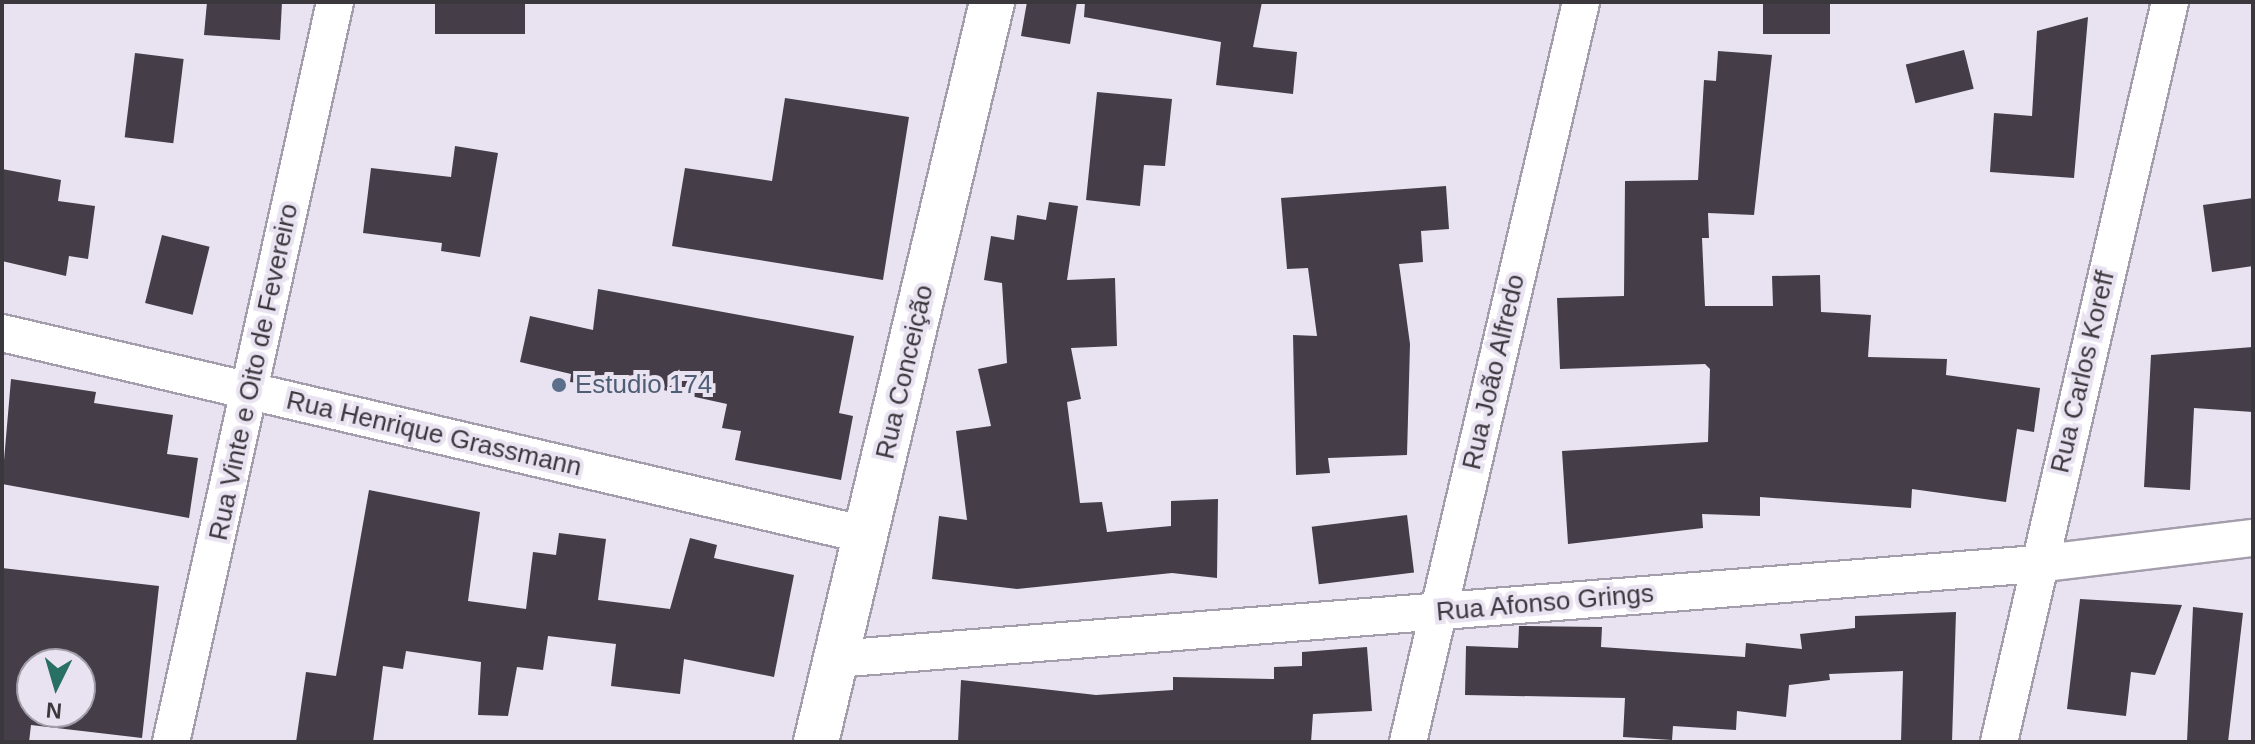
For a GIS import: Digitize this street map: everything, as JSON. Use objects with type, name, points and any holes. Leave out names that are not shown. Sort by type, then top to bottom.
[{"type":"main road","name":"Rua Conceição","points":[[816,742],[992,2]]},
{"type":"street","name":"Rua Vinte e Oito de Fevereiro","points":[[171,742],[335,2]]},
{"type":"street","name":"Rua João Alfredo","points":[[1408,742],[1581,2]]},
{"type":"street","name":"Rua Carlos Koreff","points":[[1999,742],[2037,564],[2170,2]]},
{"type":"street","name":"Rua Henrique Grassmann","points":[[2,333],[866,535]]},
{"type":"street","name":"Rua Afonso Grings","points":[[835,659],[2037,564],[2253,538]]},
{"type":"building","points":[[207,2],[282,2],[280,40],[204,35]]},
{"type":"building","points":[[435,2],[525,2],[525,34],[435,34]]},
{"type":"building","points":[[1027,2],[1077,2],[1070,44],[1021,36]]},
{"type":"building","points":[[1085,2],[1262,2],[1253,47],[1297,52],[1293,94],[1216,85],[1221,42],[1084,17]]},
{"type":"building","points":[[1763,2],[1830,2],[1830,34],[1763,34]]},
{"type":"building","points":[[2088,17],[2074,178],[1990,172],[1994,113],[2032,116],[2037,31]]},
{"type":"building","points":[[1964,50],[1974,89],[1915,103],[1906,65]]},
{"type":"building","points":[[1718,51],[1772,55],[1754,215],[1708,213],[1709,238],[1702,238],[1705,306],[1773,306],[1772,276],[1820,275],[1821,312],[1871,315],[1868,357],[1947,359],[1946,375],[2040,388],[2034,432],[2017,429],[2006,502],[1912,489],[1911,508],[1760,497],[1760,516],[1702,514],[1703,528],[1568,544],[1562,451],[1708,442],[1710,369],[1705,364],[1560,369],[1557,298],[1624,296],[1625,181],[1698,180],[1704,80],[1716,81]]},
{"type":"building","points":[[135,53],[184,59],[173,143],[125,137]]},
{"type":"building","points":[[1097,92],[1172,99],[1165,166],[1144,165],[1140,206],[1086,200]]},
{"type":"building","points":[[785,98],[909,117],[883,280],[672,246],[685,168],[772,181]]},
{"type":"building","points":[[455,146],[498,153],[480,257],[441,251],[442,243],[363,233],[371,168],[451,177]]},
{"type":"building","points":[[2,169],[61,180],[58,201],[95,206],[88,259],[69,256],[66,276],[2,261]]},
{"type":"building","points":[[1446,186],[1449,229],[1421,231],[1423,262],[1399,264],[1410,344],[1407,455],[1328,458],[1330,473],[1296,475],[1293,335],[1317,336],[1308,268],[1287,269],[1281,198]]},
{"type":"building","points":[[2253,198],[2253,266],[2212,272],[2203,205]]},
{"type":"building","points":[[1049,202],[1078,206],[1067,280],[1115,278],[1117,346],[1071,348],[1081,399],[1067,402],[1080,503],[1102,502],[1107,532],[1171,526],[1171,501],[1218,499],[1217,578],[1172,573],[1017,589],[932,579],[939,516],[967,520],[956,431],[991,426],[978,369],[1007,363],[1002,283],[984,280],[991,236],[1014,240],[1017,215],[1046,220]]},
{"type":"building","points":[[162,235],[210,247],[193,315],[145,303]]},
{"type":"building","points":[[598,289],[854,336],[839,413],[853,416],[841,480],[735,460],[741,431],[722,428],[727,404],[627,382],[626,389],[570,382],[571,374],[520,362],[530,316],[593,330]]},
{"type":"building","points":[[2253,347],[2253,412],[2194,408],[2190,490],[2144,487],[2151,355]]},
{"type":"building","points":[[11,379],[96,392],[94,403],[173,415],[167,454],[198,458],[189,518],[2,484]]},
{"type":"building","points":[[369,490],[480,512],[468,601],[526,609],[533,552],[556,555],[559,533],[606,539],[598,600],[670,609],[690,538],[717,545],[714,558],[794,575],[774,677],[684,659],[680,694],[611,686],[616,644],[548,636],[543,670],[517,667],[508,716],[478,715],[481,662],[406,651],[403,669],[383,666],[373,742],[296,742],[306,672],[336,676]]},
{"type":"building","points":[[1407,515],[1414,573],[1319,584],[1312,527]]},
{"type":"building","points":[[2,568],[159,586],[142,738],[57,728],[96,728],[96,648],[16,648],[16,728],[31,728],[29,742],[2,742]]},
{"type":"building","points":[[2080,599],[2182,605],[2155,675],[2131,672],[2126,716],[2067,709]]},
{"type":"building","points":[[2193,607],[2243,613],[2228,742],[2187,742]]},
{"type":"building","points":[[1956,612],[1952,742],[1901,742],[1903,671],[1829,674],[1830,680],[1789,685],[1786,717],[1737,711],[1736,730],[1673,726],[1672,740],[1623,737],[1625,698],[1465,695],[1466,646],[1518,648],[1519,626],[1602,627],[1601,647],[1745,657],[1746,643],[1802,649],[1800,634],[1855,628],[1855,616]]},
{"type":"building","points":[[1367,647],[1372,711],[1313,714],[1311,742],[958,742],[961,680],[1096,695],[1173,690],[1173,677],[1274,679],[1274,667],[1302,666],[1302,652]]},
{"type":"place","name":"Estudio 174","points":[[559,385]]}]
